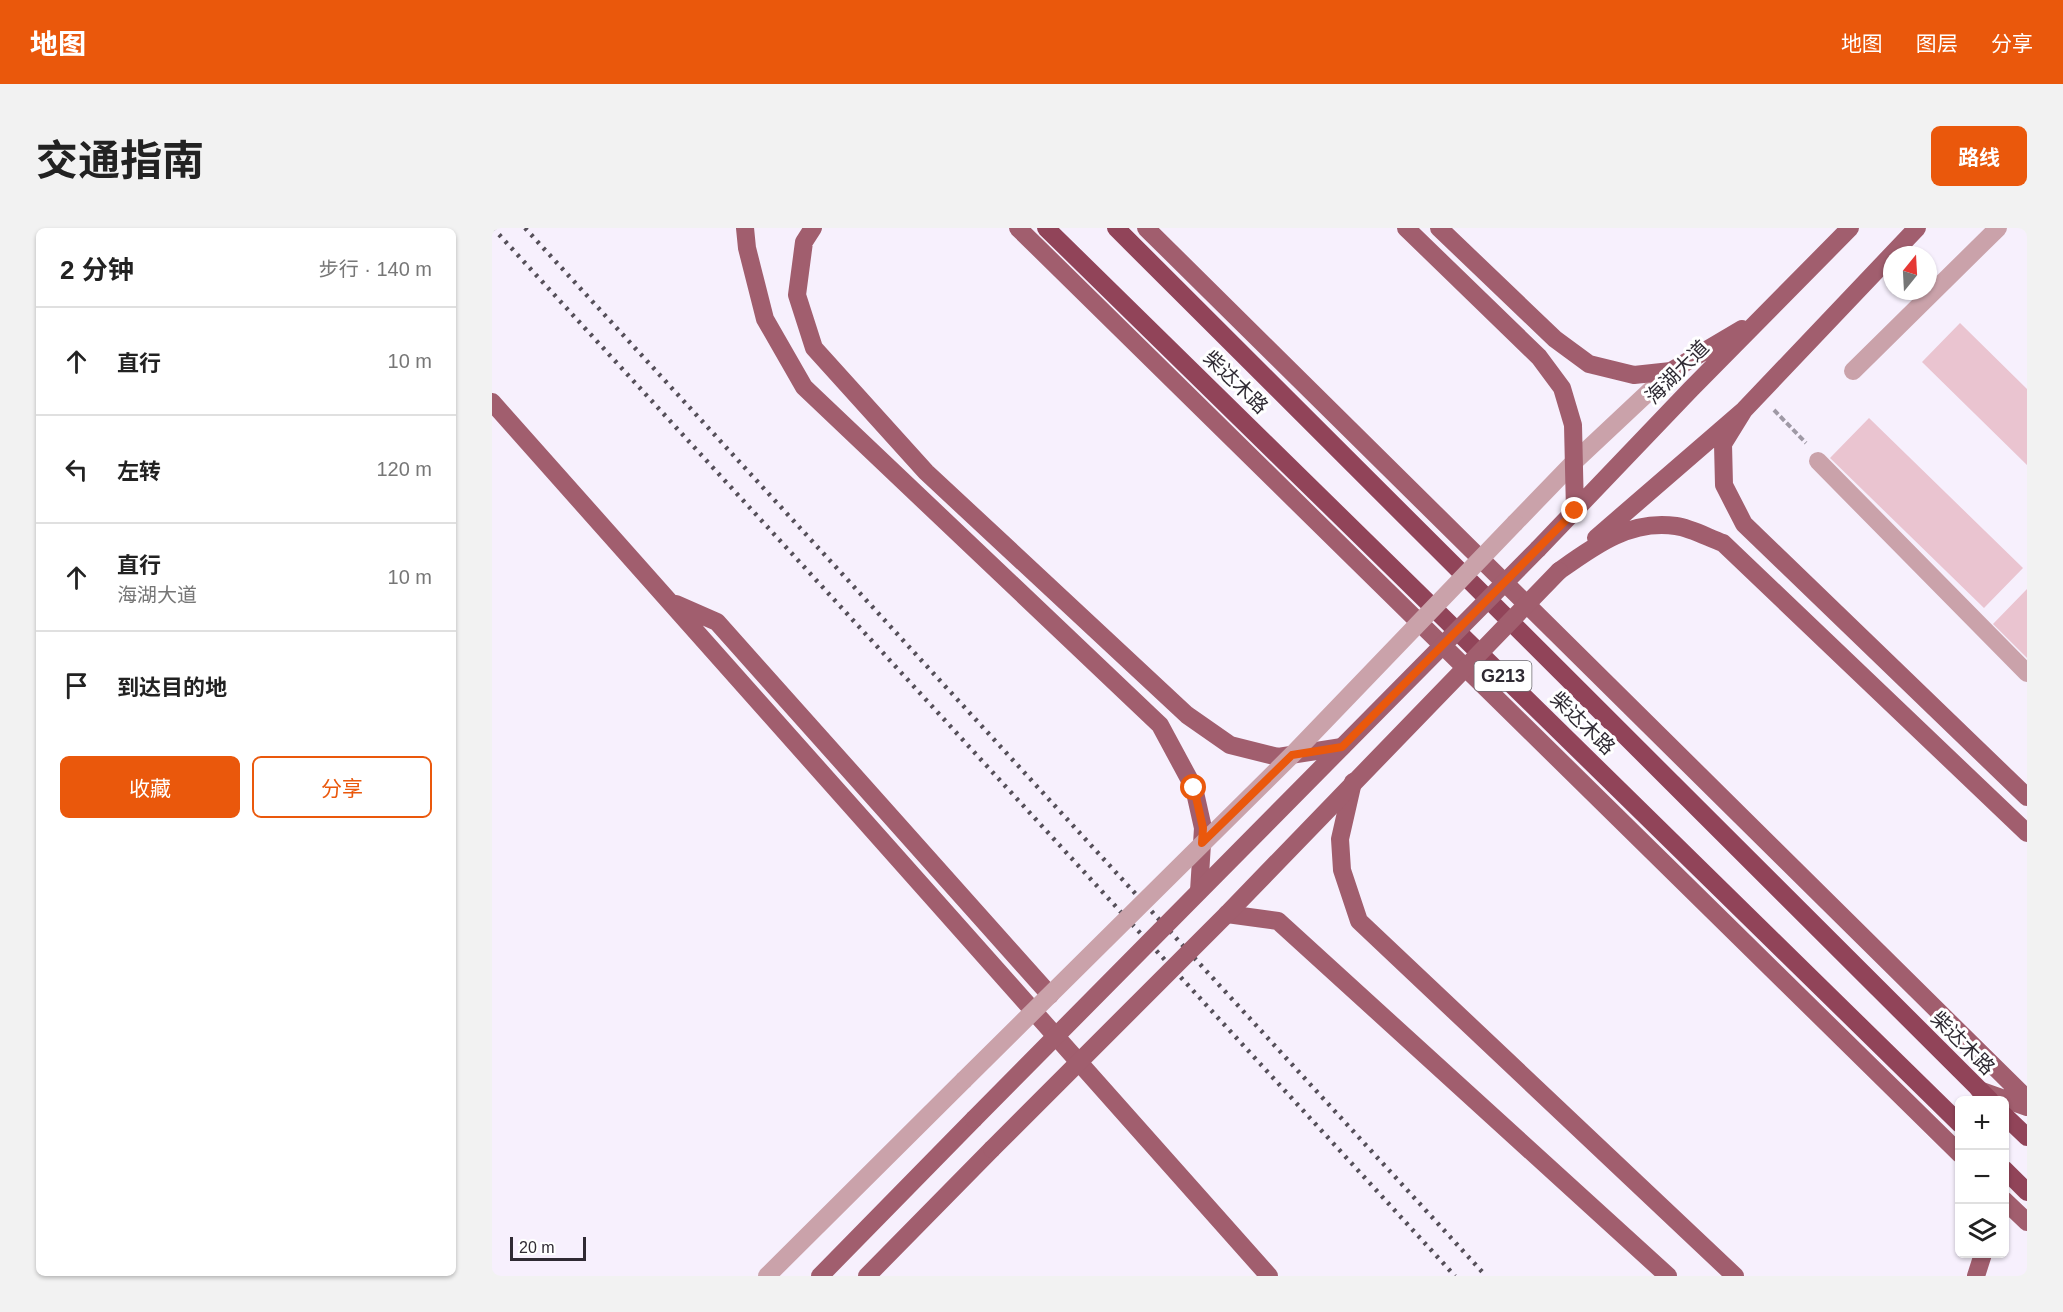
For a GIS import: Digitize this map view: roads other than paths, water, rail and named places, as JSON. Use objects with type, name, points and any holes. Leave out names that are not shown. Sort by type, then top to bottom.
[{"type":"highway","name":"柴达木路","points":[[1046,228],[1955,1121]]},
{"type":"highway","name":"柴达木路","points":[[1116,228],[1984,1095]]},
{"type":"highway","points":[[2009,1120],[2027,1137]]},
{"type":"highway","points":[[2009,1174],[2027,1192]]},
{"type":"main road","points":[[745,228],[747,248],[765,319],[804,387],[1160,725],[1194,788],[1203,828],[1199,891]]},
{"type":"main road","points":[[813,228],[804,242],[797,294],[814,348],[927,472],[1187,715],[1230,745],[1278,757],[1342,747]]},
{"type":"main road","points":[[1018,228],[1955,1150]]},
{"type":"main road","points":[[1146,228],[2027,1099]]},
{"type":"main road","points":[[1406,228],[1539,357],[1562,388],[1574,425],[1575,511]]},
{"type":"main road","points":[[1439,228],[1555,339],[1589,364],[1634,375],[1671,371],[1767,314]]},
{"type":"main road","name":"海湖大道","points":[[820,1276],[1538,549],[1691,389],[1850,228]]},
{"type":"main road","points":[[867,1276],[1227,915],[1559,571],[1743,410],[1917,228]]},
{"type":"main road","points":[[492,402],[1269,1276]]},
{"type":"main road","points":[[1743,410],[1723,444],[1724,485],[1744,524],[2027,797]]},
{"type":"main road","points":[[1559,571],[1602,540],[1641,526],[1677,526],[1723,543],[2027,833]]},
{"type":"main road","points":[[671,602],[717,622],[1050,994]]},
{"type":"main road","points":[[1353,782],[1340,838],[1342,870],[1359,921],[1735,1276]]},
{"type":"main road","points":[[1227,915],[1278,921],[1668,1276]]},
{"type":"main road","points":[[1984,1095],[2027,1107]]},
{"type":"main road","points":[[2008,1204],[2027,1222]]},
{"type":"main road","points":[[1976,1276],[1982,1258]]},
{"type":"street","points":[[1853,371],[1998,228]]},
{"type":"street","points":[[767,1276],[1292,755],[1574,462],[1671,371]]},
{"type":"street","points":[[1818,461],[2027,673]]},
{"type":"railway","points":[[493,228],[1455,1276]]},
{"type":"railway","points":[[525,228],[1486,1276]]}]
